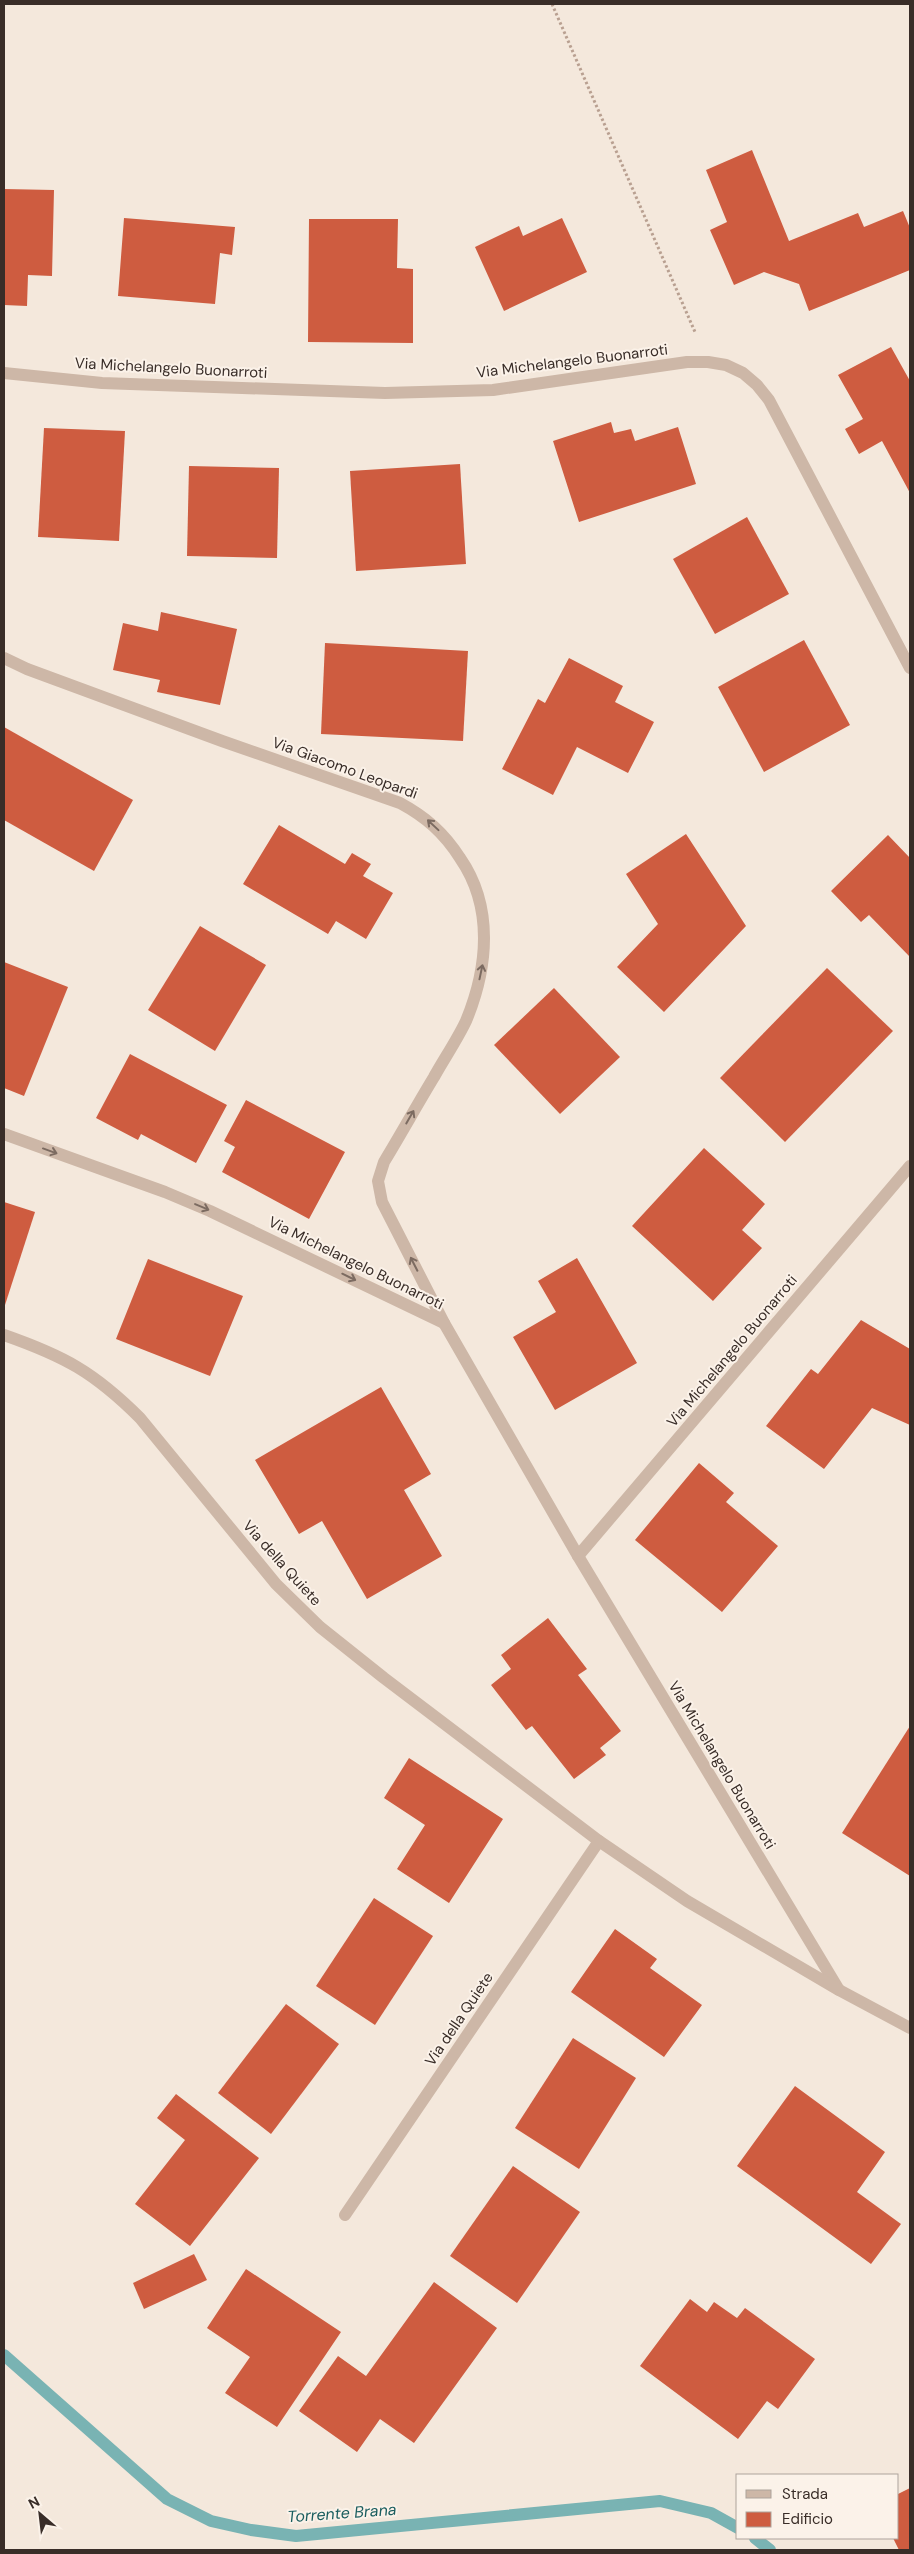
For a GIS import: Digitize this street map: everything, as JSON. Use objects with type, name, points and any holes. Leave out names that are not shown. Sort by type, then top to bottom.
[{"type":"street","name":"Via Michelangelo Buonarroti","points":[[4,373],[102,383],[385,394],[494,390],[687,362],[708,362],[726,365],[743,373],[757,385],[769,400],[910,668]]},
{"type":"street","name":"Via Giacomo Leopardi","points":[[4,658],[27,669],[222,741],[400,803],[422,814],[446,838],[469,870],[480,901],[484,926],[482,970],[476,995],[465,1023],[384,1162],[378,1181],[382,1202],[444,1323]]},
{"type":"street","name":"Via Michelangelo Buonarroti","points":[[4,1134],[165,1192],[210,1211],[444,1323],[578,1556],[838,1990]]},
{"type":"street","name":"Via Michelangelo Buonarroti","points":[[578,1556],[910,1166]]},
{"type":"street","name":"Via della Quiete","points":[[4,1335],[40,1348],[74,1364],[101,1381],[140,1418],[252,1557],[299,1608],[384,1678],[599,1841],[687,1901],[838,1990],[910,2028]]},
{"type":"street","name":"Via della Quiete","points":[[345,2215],[599,1841]]},
{"type":"path","points":[[552,4],[708,362]]},
{"type":"building","points":[[752,150],[789,241],[858,213],[864,227],[903,211],[910,228],[910,270],[809,311],[799,284],[764,272],[734,285],[710,230],[727,222],[706,170]]},
{"type":"building","points":[[4,189],[54,190],[52,276],[28,275],[27,306],[4,305]]},
{"type":"building","points":[[124,218],[235,227],[232,255],[220,253],[215,304],[118,296]]},
{"type":"building","points":[[562,218],[587,272],[504,311],[475,247],[519,226],[523,236]]},
{"type":"building","points":[[309,219],[398,219],[397,268],[413,269],[413,343],[308,342]]},
{"type":"building","points":[[891,347],[910,381],[910,493],[882,441],[859,454],[845,429],[863,419],[838,375]]},
{"type":"building","points":[[611,422],[614,433],[631,429],[635,441],[678,427],[696,484],[579,522],[553,441]]},
{"type":"building","points":[[44,428],[125,431],[119,541],[38,537]]},
{"type":"building","points":[[460,464],[466,564],[356,571],[350,471]]},
{"type":"building","points":[[189,466],[279,468],[277,558],[187,556]]},
{"type":"building","points":[[747,517],[789,594],[715,634],[673,559]]},
{"type":"building","points":[[161,612],[237,629],[220,705],[157,692],[160,680],[113,670],[123,623],[158,631]]},
{"type":"building","points":[[804,640],[850,725],[764,772],[718,687]]},
{"type":"building","points":[[325,643],[468,651],[463,741],[321,734]]},
{"type":"building","points":[[569,658],[623,686],[615,702],[654,722],[628,773],[577,747],[553,795],[502,769],[538,699],[545,703]]},
{"type":"building","points":[[4,727],[133,800],[94,871],[4,820]]},
{"type":"building","points":[[279,825],[345,864],[352,853],[371,864],[363,876],[393,893],[366,939],[336,921],[328,934],[243,884]]},
{"type":"building","points":[[686,834],[746,926],[664,1012],[617,967],[658,924],[626,874]]},
{"type":"building","points":[[888,835],[910,858],[910,957],[869,915],[861,922],[831,891]]},
{"type":"building","points":[[200,926],[266,965],[215,1051],[148,1010]]},
{"type":"building","points":[[4,962],[68,987],[24,1096],[4,1088]]},
{"type":"building","points":[[827,968],[893,1031],[785,1142],[720,1078]]},
{"type":"building","points":[[554,988],[620,1057],[560,1114],[494,1045]]},
{"type":"building","points":[[130,1054],[227,1105],[196,1163],[141,1134],[138,1140],[96,1118]]},
{"type":"building","points":[[246,1100],[345,1152],[309,1219],[222,1172],[235,1147],[224,1141]]},
{"type":"building","points":[[704,1148],[765,1204],[742,1230],[762,1248],[713,1301],[632,1226]]},
{"type":"building","points":[[4,1202],[35,1212],[5,1305],[4,1304]]},
{"type":"building","points":[[577,1258],[637,1363],[555,1410],[513,1337],[556,1312],[538,1281]]},
{"type":"building","points":[[148,1259],[243,1296],[210,1376],[116,1339]]},
{"type":"building","points":[[861,1320],[910,1349],[910,1425],[872,1408],[824,1469],[766,1426],[811,1369],[818,1374]]},
{"type":"building","points":[[381,1387],[431,1474],[404,1490],[442,1556],[367,1599],[322,1521],[299,1534],[255,1460]]},
{"type":"building","points":[[699,1463],[734,1493],[726,1502],[778,1546],[722,1612],[635,1540]]},
{"type":"building","points":[[548,1618],[587,1669],[578,1675],[621,1731],[600,1748],[606,1755],[574,1779],[532,1726],[526,1730],[491,1685],[511,1669],[501,1655]]},
{"type":"building","points":[[910,1726],[910,1876],[842,1833]]},
{"type":"building","points":[[409,1758],[503,1819],[449,1903],[397,1869],[425,1825],[384,1798]]},
{"type":"building","points":[[374,1898],[433,1936],[375,2025],[316,1986]]},
{"type":"building","points":[[615,1929],[657,1959],[650,1968],[702,2005],[664,2057],[571,1992]]},
{"type":"building","points":[[286,2004],[339,2044],[271,2134],[218,2093]]},
{"type":"building","points":[[573,2038],[636,2078],[579,2169],[515,2128]]},
{"type":"building","points":[[795,2086],[885,2152],[857,2192],[901,2224],[871,2264],[737,2166]]},
{"type":"building","points":[[176,2094],[259,2158],[190,2246],[135,2204],[185,2140],[157,2118]]},
{"type":"building","points":[[513,2166],[580,2212],[517,2303],[450,2256]]},
{"type":"building","points":[[194,2254],[207,2280],[144,2309],[133,2283]]},
{"type":"building","points":[[246,2269],[341,2332],[277,2427],[225,2393],[250,2357],[207,2328]]},
{"type":"building","points":[[434,2282],[497,2328],[414,2443],[380,2419],[357,2452],[299,2411],[338,2356],[366,2376]]},
{"type":"building","points":[[690,2299],[707,2312],[714,2302],[737,2318],[745,2308],[815,2359],[778,2409],[767,2401],[738,2439],[640,2366]]},
{"type":"building","points":[[910,2488],[910,2550],[899,2550],[894,2539],[899,2539],[899,2494]]},
{"type":"waterway","name":"Torrente Brana","points":[[4,2355],[167,2499],[211,2521],[251,2530],[296,2536],[660,2501],[711,2513],[736,2527]]},
{"type":"waterway","name":"Torrente Brana","points":[[756,2539],[770,2550]]}]
